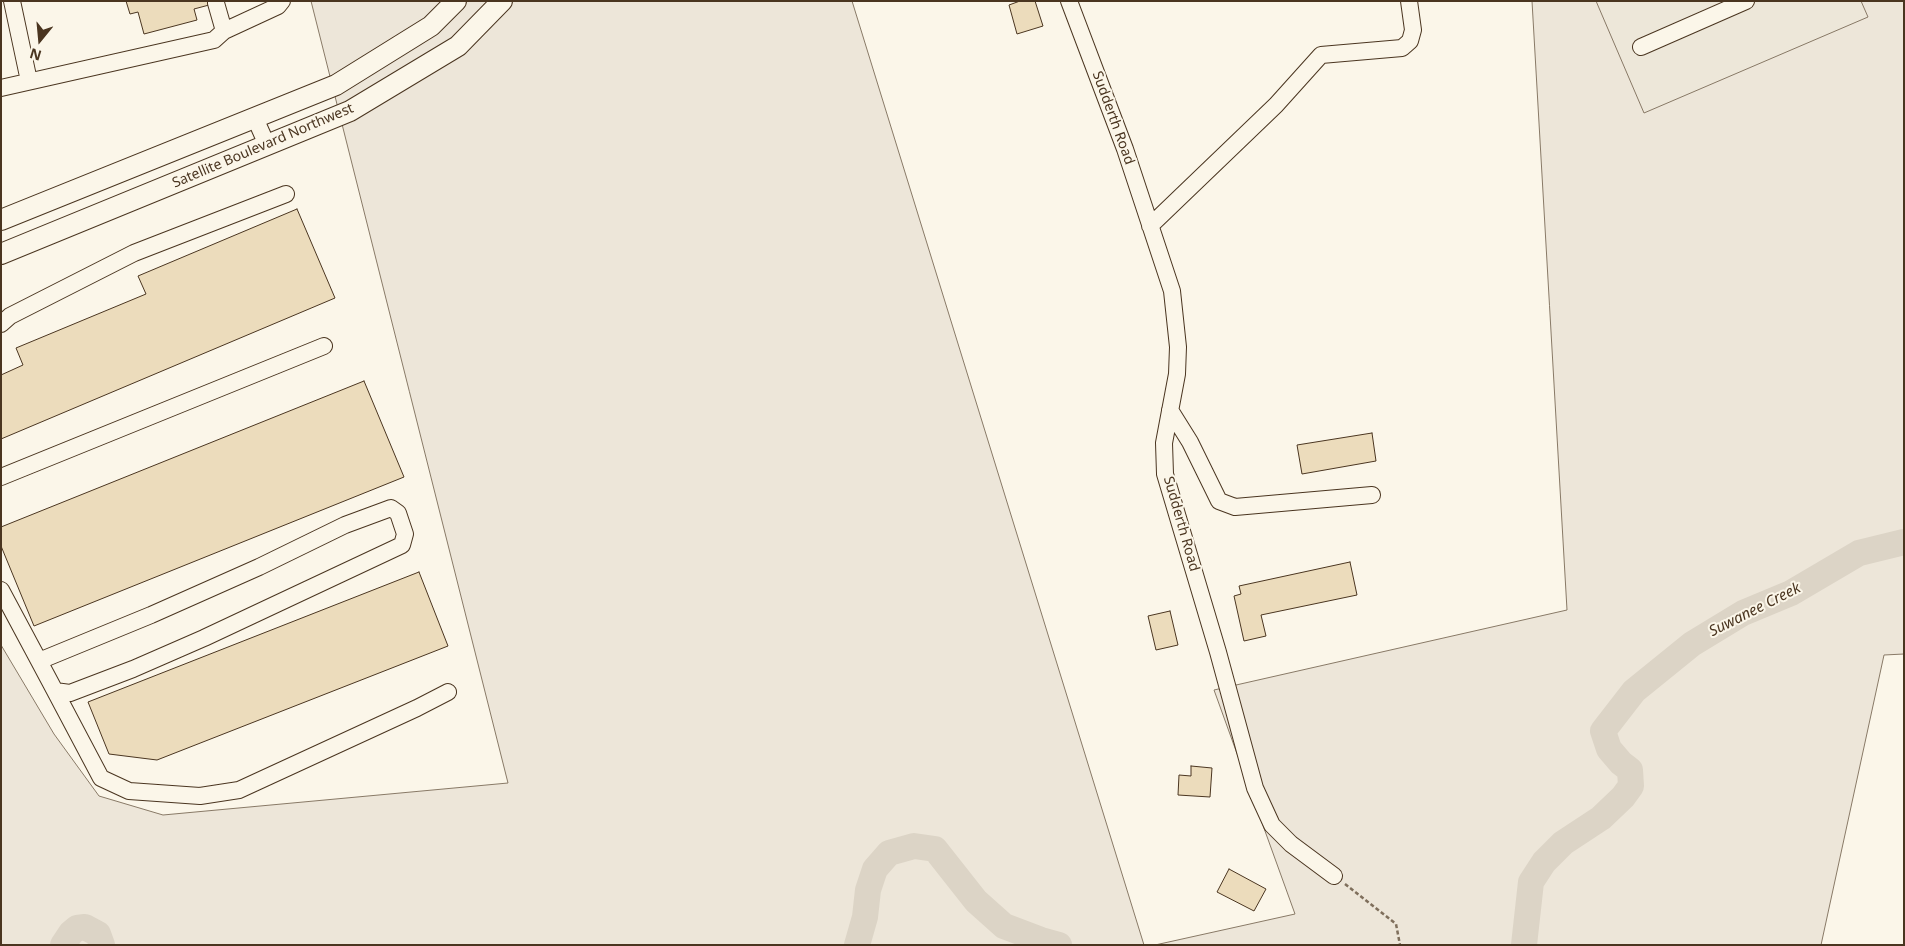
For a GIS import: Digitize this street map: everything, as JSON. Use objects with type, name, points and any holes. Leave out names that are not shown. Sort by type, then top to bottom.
[{"type":"main road","name":"Satellite Boulevard Northwest","points":[[1,220],[336,85],[431,26],[456,1]]},
{"type":"main road","name":"Satellite Boulevard Northwest","points":[[1,254],[350,111],[458,46],[502,1]]},
{"type":"street","points":[[12,1],[30,81]]},
{"type":"street","points":[[1,88],[214,40],[260,7],[278,6],[282,1]]},
{"type":"street","name":"Sudderth Road","points":[[1069,1],[1124,149],[1172,291],[1178,347],[1178,374],[1164,443],[1165,474],[1218,652],[1255,788],[1272,825],[1291,844],[1334,876]]},
{"type":"street","points":[[1150,226],[1276,105],[1322,55],[1402,48],[1410,41],[1413,30],[1409,1]]},
{"type":"street","points":[[1641,47],[1746,1]]},
{"type":"street","points":[[216,3],[224,31]]},
{"type":"street","points":[[255,118],[267,145]]},
{"type":"street","points":[[1,324],[10,316],[134,253],[286,194]]},
{"type":"street","points":[[1,477],[324,346]]},
{"type":"street","points":[[1170,410],[1190,442],[1219,501],[1235,507],[1372,495]]},
{"type":"street","points":[[39,661],[151,615],[345,525],[391,508],[398,513],[405,534],[402,545],[142,665],[70,693],[55,691]]},
{"type":"street","points":[[1,590],[101,778],[129,791],[200,796],[239,790],[448,692]]},
{"type":"path","points":[[1334,876],[1396,924],[1400,945]]},
{"type":"shaded area","points":[[311,1],[852,1],[1144,945],[1,945],[1,645],[54,734],[99,796],[163,815],[508,783]]},
{"type":"shaded area","points":[[1532,1],[1904,1],[1904,654],[1884,655],[1821,945],[1155,945],[1295,914],[1214,690],[1567,610]]},
{"type":"shaded area","points":[[1596,1],[1861,1],[1868,17],[1644,113]]},
{"type":"building","points":[[126,1],[224,1],[194,9],[197,20],[144,34],[138,12],[130,14]]},
{"type":"building","points":[[1020,1],[1035,1],[1043,26],[1017,34],[1009,5]]},
{"type":"building","points":[[297,209],[335,298],[1,439],[1,375],[23,365],[16,348],[146,294],[138,276]]},
{"type":"building","points":[[364,381],[404,477],[34,626],[1,546],[1,527]]},
{"type":"building","points":[[1372,433],[1376,461],[1302,474],[1297,445]]},
{"type":"building","points":[[1350,562],[1357,595],[1261,615],[1266,636],[1244,641],[1234,596],[1241,594],[1239,586]]},
{"type":"building","points":[[419,572],[448,646],[157,760],[109,754],[88,702]]},
{"type":"building","points":[[1170,611],[1178,645],[1156,650],[1148,616]]},
{"type":"building","points":[[1191,766],[1212,768],[1210,797],[1178,795],[1179,775],[1191,776]]},
{"type":"building","points":[[1229,869],[1266,889],[1254,911],[1217,892]]},
{"type":"waterway","name":"Suwanee Creek","points":[[1524,945],[1531,882],[1544,862],[1563,843],[1601,818],[1623,797],[1631,786],[1630,770],[1609,749],[1603,731],[1634,691],[1692,644],[1743,613],[1791,593],[1859,553],[1904,542]]},
{"type":"waterway","name":"Suwanee Creek","points":[[857,945],[865,917],[868,890],[875,869],[889,853],[914,846],[935,849],[976,901],[1004,926],[1059,945]]},
{"type":"waterway","name":"Suwanee Creek","points":[[63,945],[77,928],[85,927],[98,934],[102,945]]}]
